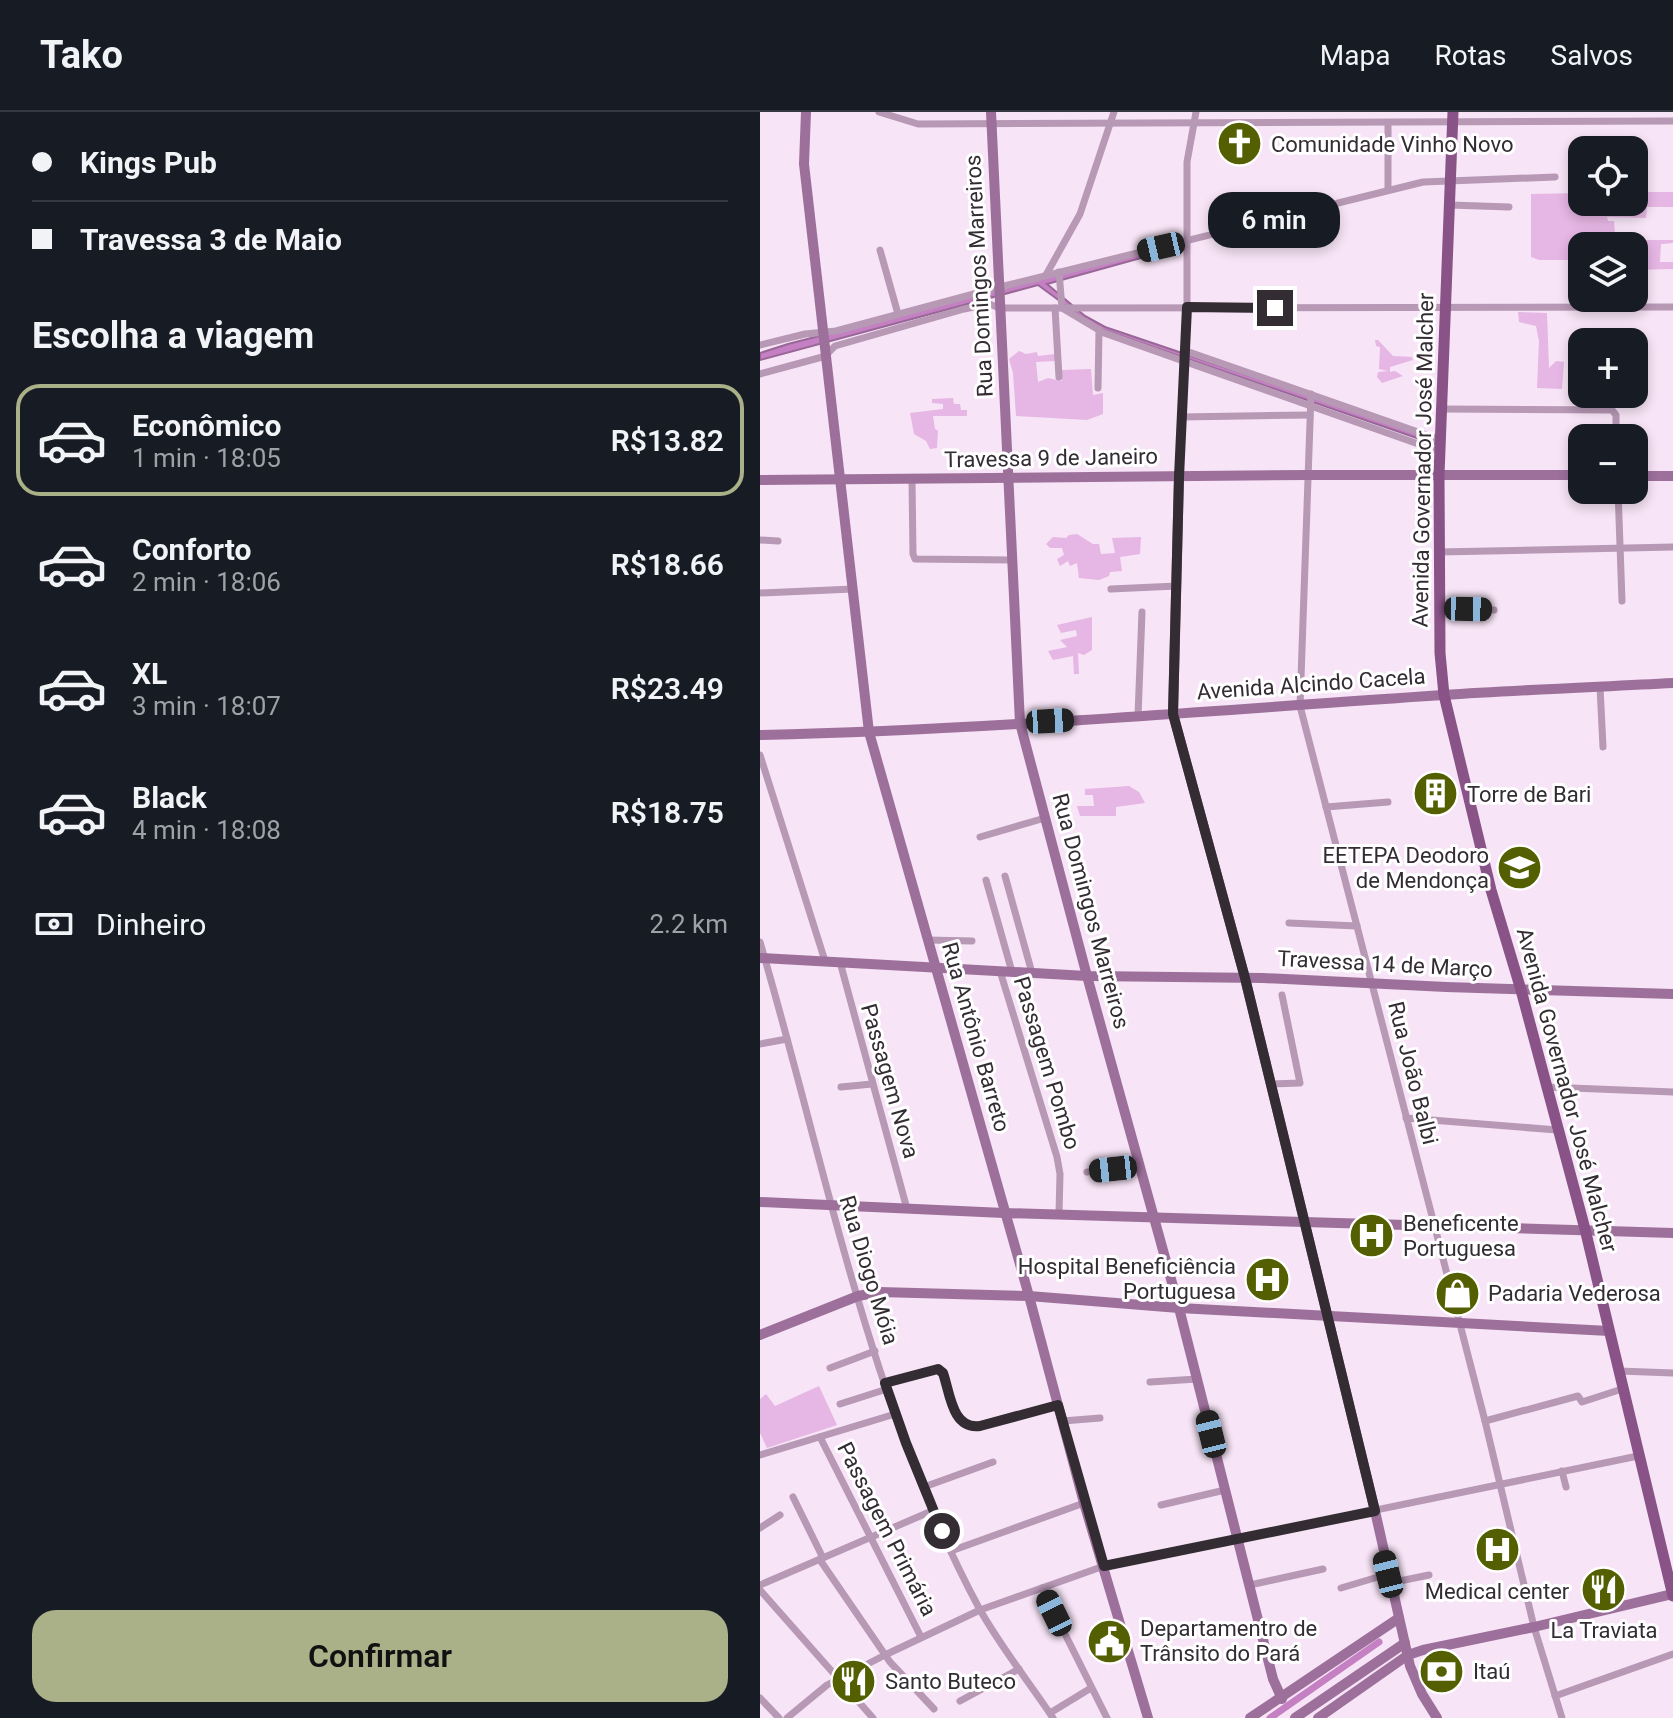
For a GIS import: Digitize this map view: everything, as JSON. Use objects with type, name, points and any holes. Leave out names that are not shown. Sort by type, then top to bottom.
[{"type":"main road","name":"Avenida Governador José Malcher","points":[[1453,118],[1439,475],[1440,653],[1444,695],[1491,890],[1585,1229],[1673,1595]]},
{"type":"street","name":"Rua Antônio Barreto","points":[[806,112],[804,164],[869,732],[1029,1296],[1084,1503],[1148,1718]]},
{"type":"street","points":[[879,112],[918,124],[992,117],[1193,123],[1388,123],[1453,118],[1673,121]]},
{"type":"street","points":[[1046,275],[1080,214],[1114,112]]},
{"type":"street","points":[[1196,112],[1187,162],[1186,351],[1181,417],[1173,714],[1245,978],[1408,1655],[1422,1694],[1437,1718]]},
{"type":"street","points":[[1278,112],[1278,123]]},
{"type":"street","points":[[1360,112],[1360,123]]},
{"type":"street","name":"Rua Domingos Marreiros","points":[[992,117],[1020,723],[1179,1308],[1273,1679],[1282,1699]]},
{"type":"street","points":[[1388,123],[1388,189]]},
{"type":"street","points":[[760,345],[836,331],[1046,275],[1059,276],[1388,189],[1450,180],[1555,177]]},
{"type":"street","points":[[1450,205],[1509,207]]},
{"type":"street","points":[[880,250],[898,314]]},
{"type":"street","points":[[1059,276],[1059,377]]},
{"type":"street","points":[[760,374],[826,355],[835,346],[989,304],[1087,308],[1673,307]]},
{"type":"street","points":[[1061,305],[1099,330],[1185,362],[1441,446]]},
{"type":"street","points":[[1098,388],[1099,330]]},
{"type":"street","points":[[1186,351],[1311,403]]},
{"type":"street","points":[[1181,417],[1311,403]]},
{"type":"street","name":"Rua João Balbi","points":[[1311,403],[1300,706],[1485,1421],[1534,1627],[1562,1718]]},
{"type":"street","points":[[1442,409],[1613,411],[1616,424]]},
{"type":"street","name":"Travessa 9 de Janeiro","points":[[760,480],[1568,475]]},
{"type":"street","points":[[1648,476],[1673,476]]},
{"type":"street","points":[[912,479],[915,559],[1013,560]]},
{"type":"street","points":[[1619,504],[1622,601]]},
{"type":"street","points":[[760,540],[778,541]]},
{"type":"street","points":[[1439,552],[1673,547]]},
{"type":"street","points":[[1111,589],[1177,586]]},
{"type":"street","points":[[760,593],[853,589]]},
{"type":"street","points":[[1440,608],[1494,610]]},
{"type":"street","points":[[1138,716],[1142,612]]},
{"type":"street","name":"Avenida Alcindo Cacela","points":[[760,735],[869,732],[1673,683]]},
{"type":"street","points":[[1600,687],[1603,747]]},
{"type":"street","points":[[760,755],[825,961]]},
{"type":"street","points":[[1326,807],[1388,802]]},
{"type":"street","points":[[980,837],[1045,818]]},
{"type":"street","points":[[1005,876],[1032,973]]},
{"type":"street","name":"Passagem Pombo","points":[[986,880],[1006,971],[1057,1157],[1059,1213]]},
{"type":"street","points":[[1289,923],[1357,926]]},
{"type":"street","points":[[928,940],[972,941]]},
{"type":"street","name":"Rua Diogo Móia","points":[[760,942],[831,1205],[895,1414],[951,1551],[980,1610],[1052,1716]]},
{"type":"street","name":"Travessa 14 de Março","points":[[762,958],[1087,976],[1245,978],[1673,994]]},
{"type":"street","name":"Passagem Nova","points":[[840,962],[907,1209]]},
{"type":"street","points":[[1271,1084],[1300,1083],[1282,995]]},
{"type":"street","points":[[760,1044],[787,1039]]},
{"type":"street","points":[[841,1087],[872,1084]]},
{"type":"street","points":[[1546,1087],[1673,1092]]},
{"type":"street","points":[[1406,1118],[1557,1130]]},
{"type":"street","points":[[1087,1172],[1140,1166]]},
{"type":"street","points":[[760,1202],[1004,1213],[1154,1215],[1673,1233]]},
{"type":"street","points":[[760,1335],[858,1296],[879,1292],[1029,1296],[1179,1308],[1609,1331]]},
{"type":"street","points":[[830,1368],[875,1351]]},
{"type":"street","points":[[840,1404],[940,1369],[959,1420],[971,1427],[1058,1405]]},
{"type":"street","points":[[1619,1371],[1673,1373]]},
{"type":"street","points":[[1150,1382],[1197,1379]]},
{"type":"street","points":[[1485,1421],[1578,1396],[1582,1402],[1622,1389]]},
{"type":"street","points":[[760,1455],[895,1414]]},
{"type":"street","points":[[1063,1421],[1100,1418]]},
{"type":"street","name":"Passagem Primária","points":[[820,1437],[921,1637]]},
{"type":"street","points":[[787,1718],[837,1680],[921,1637],[980,1610],[1104,1566],[1638,1456]]},
{"type":"street","points":[[924,1487],[993,1462]]},
{"type":"street","points":[[1562,1471],[1566,1487]]},
{"type":"street","points":[[1161,1505],[1225,1490]]},
{"type":"street","points":[[793,1497],[821,1559],[885,1655],[934,1709]]},
{"type":"street","points":[[951,1551],[1084,1503]]},
{"type":"street","points":[[873,1718],[837,1680],[760,1587],[934,1510]]},
{"type":"street","points":[[760,1528],[780,1515]]},
{"type":"street","points":[[1250,1585],[1323,1569]]},
{"type":"street","points":[[1341,1588],[1389,1578],[1429,1575]]},
{"type":"street","points":[[1042,1588],[1107,1718]]},
{"type":"street","points":[[1318,1718],[1408,1655],[1427,1648],[1673,1595]]},
{"type":"street","points":[[1250,1718],[1399,1618]]},
{"type":"street","points":[[1295,1718],[1405,1643]]},
{"type":"street","points":[[1555,1696],[1673,1654]]},
{"type":"street","points":[[1359,1689],[1368,1668]]},
{"type":"street","points":[[960,1701],[1019,1669]]},
{"type":"street","points":[[1052,1716],[1091,1688]]},
{"type":"street","points":[[760,1698],[779,1718]]},
{"type":"shaded area","points":[[1648,192],[1673,192],[1673,207],[1648,207]]},
{"type":"shaded area","points":[[1568,193],[1568,216],[1646,216],[1646,218],[1607,217],[1608,221],[1614,221],[1615,232],[1568,232],[1568,260],[1539,260],[1531,257],[1531,194]]},
{"type":"shaded area","points":[[1648,240],[1673,240],[1673,243],[1661,244],[1660,262],[1673,262],[1673,269],[1648,270]]},
{"type":"shaded area","points":[[1176,244],[1177,248],[1047,284],[1085,316],[1105,327],[1440,440],[1440,446],[1104,330],[1038,285],[760,360],[760,353],[788,344]]},
{"type":"shaded area","points":[[1518,312],[1547,313],[1549,368],[1556,361],[1564,362],[1562,389],[1537,388],[1539,341],[1536,326],[1519,322]]},
{"type":"shaded area","points":[[1375,340],[1393,356],[1412,357],[1413,360],[1390,367],[1390,372],[1395,371],[1403,376],[1382,383],[1377,377],[1378,372],[1388,371],[1379,369],[1380,347],[1376,346]]},
{"type":"shaded area","points":[[1019,351],[1026,354],[1037,352],[1038,356],[1055,354],[1056,361],[1036,362],[1038,382],[1048,378],[1062,381],[1061,370],[1091,369],[1093,395],[1103,393],[1103,414],[1087,420],[1016,416],[1009,359]]},
{"type":"shaded area","points":[[953,398],[954,404],[960,404],[961,410],[967,410],[967,416],[933,416],[938,431],[937,448],[930,449],[926,441],[914,434],[910,413],[943,409],[943,404],[932,403],[932,399]]},
{"type":"shaded area","points":[[1077,534],[1093,544],[1099,544],[1101,554],[1115,553],[1112,538],[1141,537],[1140,554],[1120,557],[1122,571],[1110,572],[1109,576],[1099,580],[1079,578],[1077,563],[1070,566],[1068,561],[1060,566],[1057,559],[1064,555],[1062,548],[1050,548],[1046,544],[1053,537],[1066,538]]},
{"type":"shaded area","points":[[1092,617],[1092,650],[1084,655],[1078,653],[1079,674],[1074,674],[1073,656],[1053,660],[1048,651],[1067,647],[1060,640],[1077,636],[1076,630],[1061,633],[1057,625]]},
{"type":"shaded area","points":[[1129,786],[1139,792],[1145,803],[1116,807],[1116,816],[1080,816],[1077,806],[1094,806],[1093,795],[1085,795],[1085,789]]},
{"type":"shaded area","points":[[819,1386],[837,1425],[767,1448],[760,1433],[760,1399],[766,1394],[775,1406]]},
{"type":"waterway","points":[[1270,1718],[1379,1642]]},
{"type":"place","name":"Comunidade Vinho Novo","points":[[1240,144]]},
{"type":"place","name":"Torre de Bari","points":[[1436,794]]},
{"type":"place","name":"EETEPA Deodoro de Mendonça","points":[[1520,868]]},
{"type":"place","name":"Beneficente Portuguesa","points":[[1372,1236]]},
{"type":"place","name":"Hospital Beneficiência Portuguesa","points":[[1267,1279]]},
{"type":"place","name":"Padaria Vederosa","points":[[1457,1293]]},
{"type":"place","name":"Medical center","points":[[1497,1550]]},
{"type":"place","name":"La Traviata","points":[[1604,1589]]},
{"type":"place","name":"Departamentro de Trânsito do Pará","points":[[1109,1641]]},
{"type":"place","name":"Itaú","points":[[1442,1671]]},
{"type":"place","name":"Santo Buteco","points":[[854,1681]]},
{"type":"route","points":[[942,1531],[885,1383],[932,1369],[940,1369],[943,1373],[959,1420],[967,1426],[980,1426],[1058,1405],[1104,1566],[1375,1511],[1245,978],[1173,714],[1187,307],[1275,308]]}]
